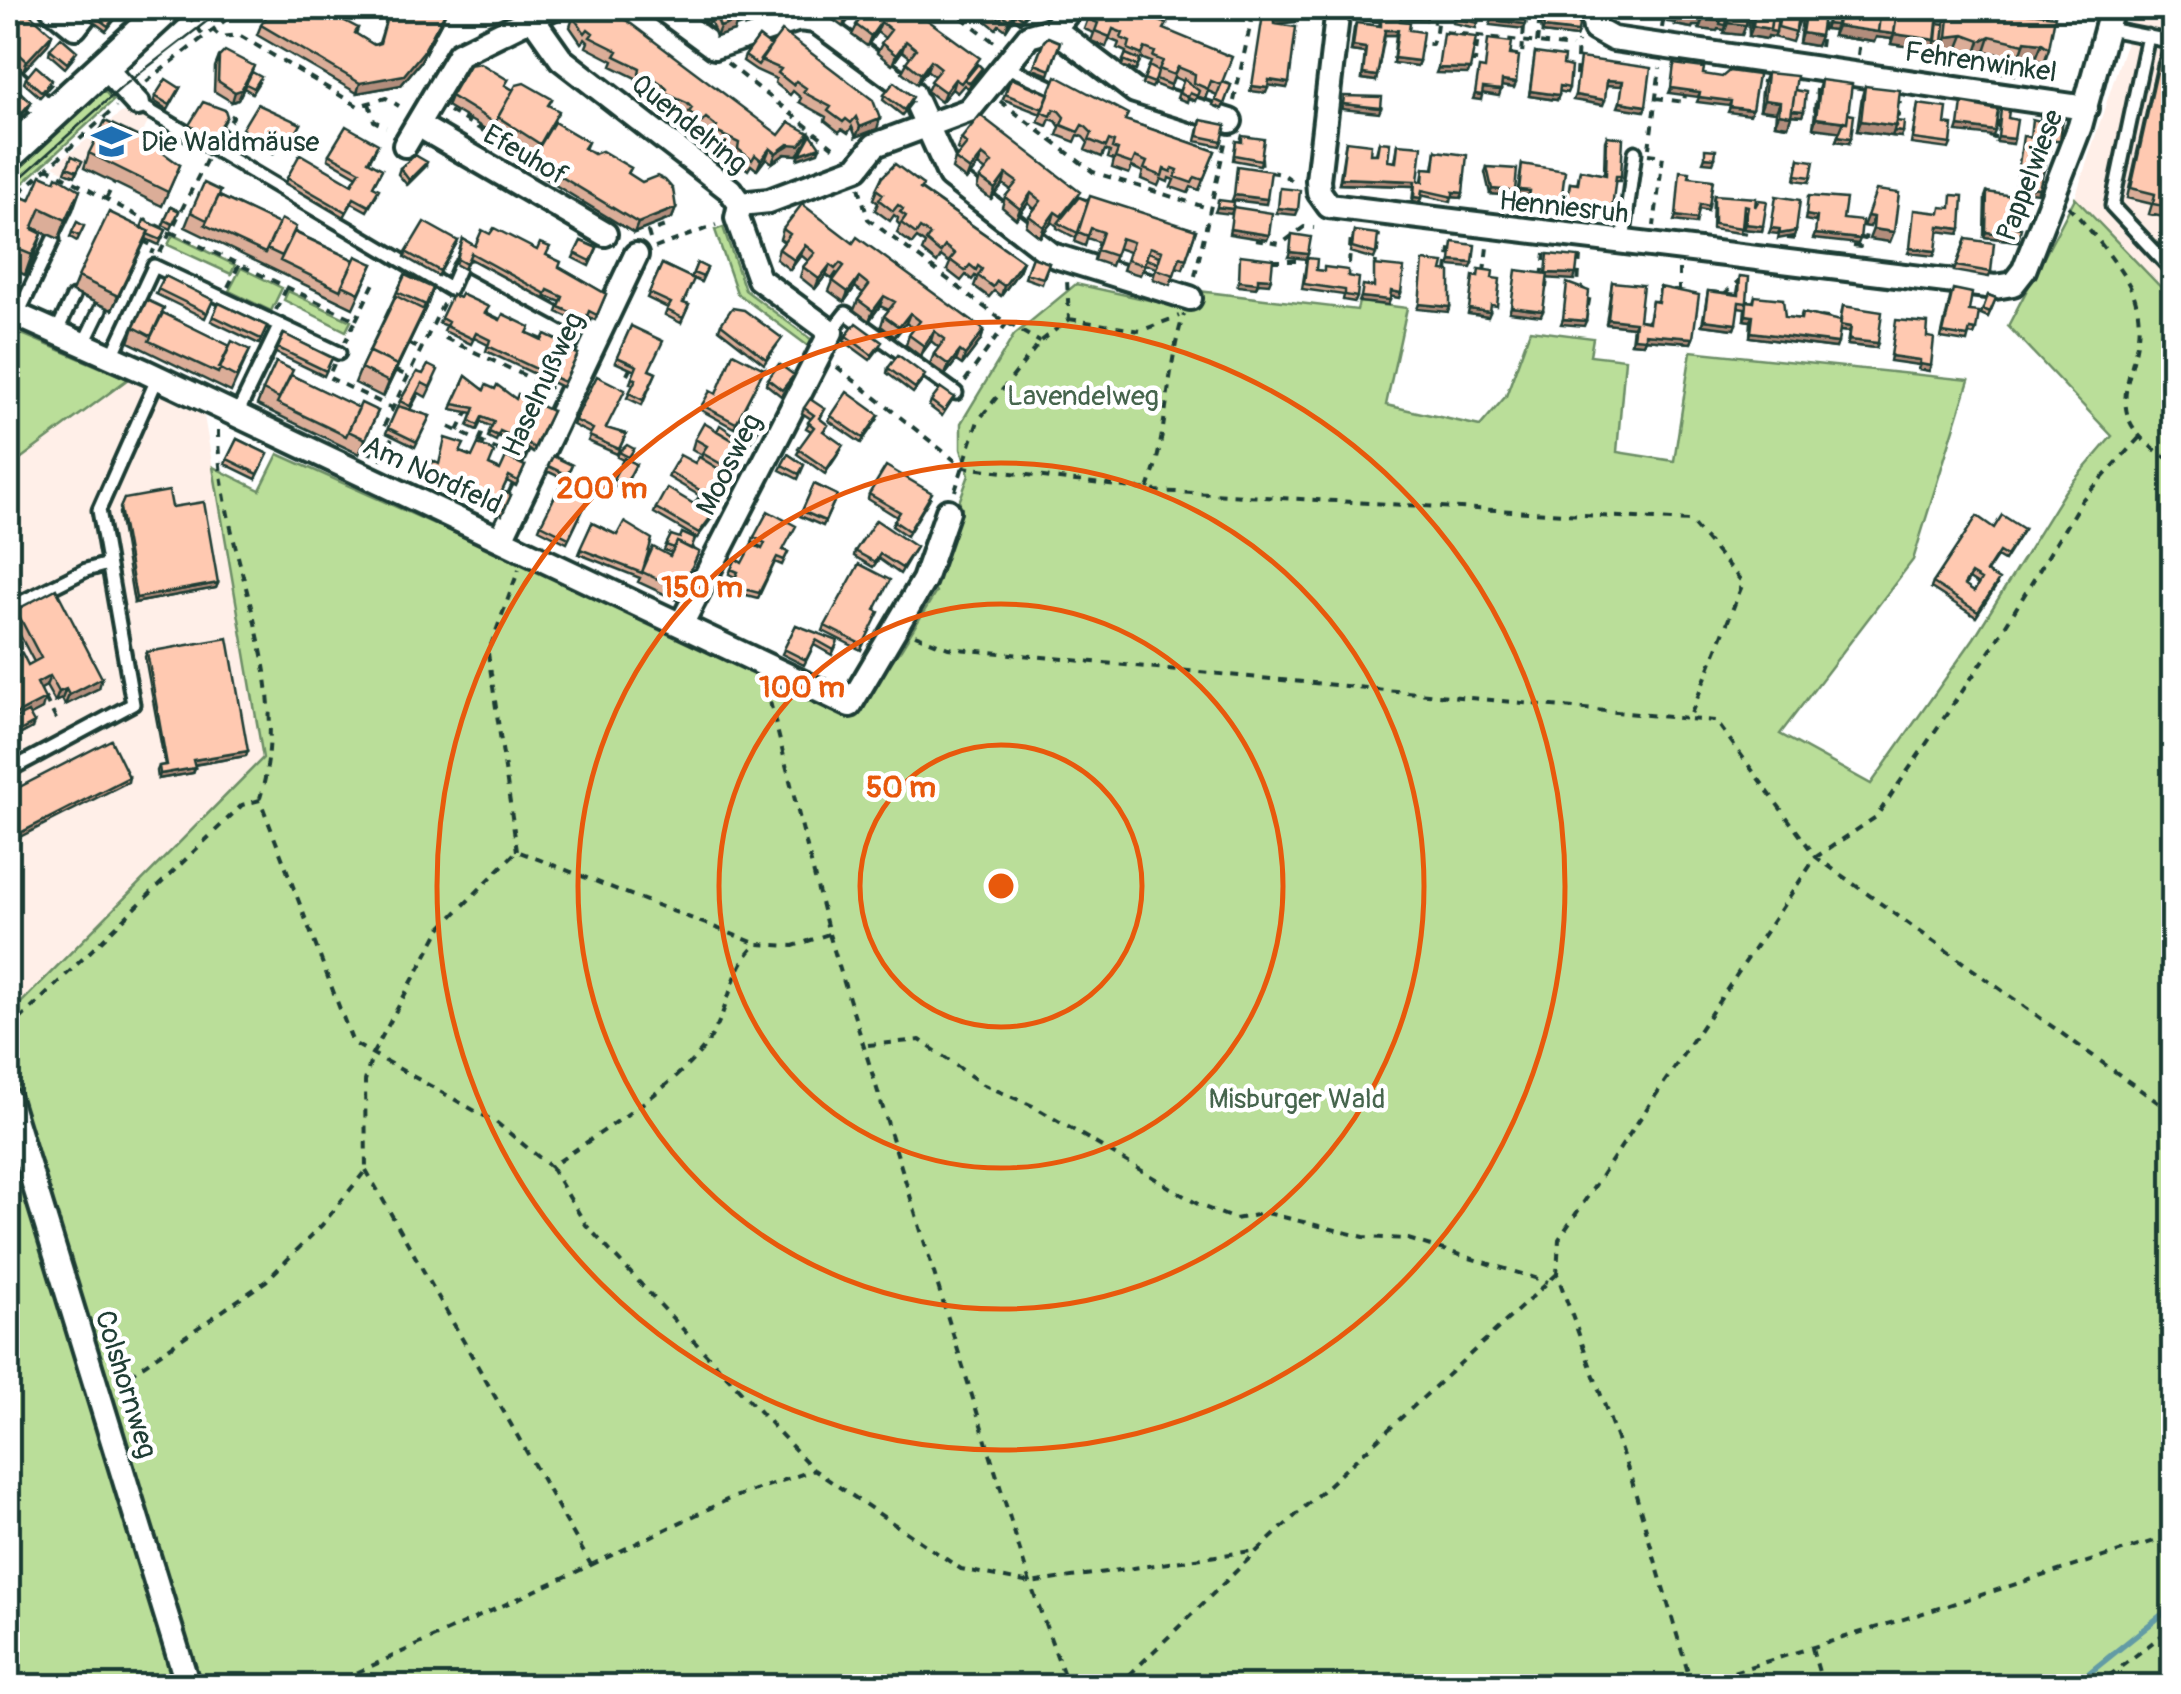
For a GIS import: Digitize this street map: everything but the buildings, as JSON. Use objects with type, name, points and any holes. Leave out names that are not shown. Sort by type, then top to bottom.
[{"type":"main road","points":[[8,155],[103,66],[178,12]]},
{"type":"street","points":[[52,8],[75,27],[90,8]]},
{"type":"street","points":[[528,12],[552,8]]},
{"type":"street","points":[[661,8],[714,47],[811,18],[912,92],[950,176],[1052,254],[1187,306]]},
{"type":"street","name":"Quendelring","points":[[528,12],[560,60],[730,190],[739,211],[853,169],[875,145],[969,110],[1029,36],[1054,29],[1071,8]]},
{"type":"street","name":"Henniesruh","points":[[1338,8],[1318,180],[1319,192],[1329,206],[1995,287]]},
{"type":"street","name":"Fehrenwinkel","points":[[1592,8],[1594,29],[1613,39],[2086,108]]},
{"type":"street","name":"Efeuhof","points":[[528,12],[459,54],[412,135],[605,234]]},
{"type":"street","name":"Pappelwiese","points":[[1995,287],[2013,284],[2024,270],[2086,108],[2110,18]]},
{"type":"street","points":[[1054,29],[1135,92],[1230,122]]},
{"type":"street","points":[[103,66],[134,100]]},
{"type":"street","points":[[8,76],[51,115]]},
{"type":"street","points":[[739,211],[760,279],[825,343]]},
{"type":"street","name":"Haselnußweg","points":[[501,539],[598,336],[645,252]]},
{"type":"street","name":"Am Nordfeld","points":[[13,313],[158,377],[850,706],[924,580],[948,512]]},
{"type":"street","name":"Moosweg","points":[[681,624],[825,343]]},
{"type":"street","name":"Colshornweg","points":[[8,1099],[188,1686]]},
{"type":"lane","points":[[2110,18],[2148,36],[2174,42]]},
{"type":"lane","points":[[2148,36],[2112,206],[2174,272]]},
{"type":"lane","points":[[1009,61],[1049,86]]},
{"type":"lane","points":[[134,100],[210,155],[450,289],[465,266],[598,336]]},
{"type":"lane","points":[[1623,242],[1641,153]]},
{"type":"lane","points":[[13,313],[53,240]]},
{"type":"lane","points":[[112,356],[154,266],[339,353]]},
{"type":"lane","points":[[57,332],[72,298]]},
{"type":"lane","points":[[84,344],[100,310]]},
{"type":"lane","points":[[825,343],[846,312],[956,392]]},
{"type":"lane","points":[[228,410],[275,323]]},
{"type":"lane","points":[[8,771],[134,704],[99,510],[158,377]]},
{"type":"lane","points":[[8,609],[86,570],[108,564]]},
{"type":"path","points":[[8,203],[46,167],[134,100],[203,35],[241,8]]},
{"type":"path","points":[[948,8],[1009,61]]},
{"type":"path","points":[[1148,489],[1162,434],[1172,349],[1211,209],[1254,8]]},
{"type":"path","points":[[1296,20],[1300,8]]},
{"type":"path","points":[[1661,36],[1665,8]]},
{"type":"path","points":[[1818,58],[1825,8]]},
{"type":"path","points":[[1428,9],[1428,20],[1437,22]]},
{"type":"path","points":[[1419,52],[1422,42],[1432,44],[1439,10],[1448,14]]},
{"type":"path","points":[[178,12],[203,35]]},
{"type":"path","points":[[1509,54],[1522,56],[1526,26],[1522,22]]},
{"type":"path","points":[[1536,43],[1538,24],[1543,24]]},
{"type":"path","points":[[212,29],[220,37],[239,35],[358,106],[385,98]]},
{"type":"path","points":[[1436,31],[1572,47]]},
{"type":"path","points":[[1470,60],[1474,61],[1478,36]]},
{"type":"path","points":[[1857,60],[1860,40]]},
{"type":"path","points":[[714,47],[718,57],[836,150]]},
{"type":"path","points":[[1576,75],[1580,48]]},
{"type":"path","points":[[278,58],[282,50]]},
{"type":"path","points":[[1970,56],[1970,63]]},
{"type":"path","points":[[1651,246],[1663,156],[1641,153],[1656,98],[1661,60]]},
{"type":"path","points":[[1761,99],[1764,71]]},
{"type":"path","points":[[314,80],[320,72]]},
{"type":"path","points":[[382,87],[385,98],[399,106]]},
{"type":"path","points":[[986,90],[1093,172],[1211,209]]},
{"type":"path","points":[[1894,116],[1898,116],[1901,94]]},
{"type":"path","points":[[1656,98],[1684,102],[1685,95]]},
{"type":"path","points":[[1815,100],[1815,110]]},
{"type":"path","points":[[370,103],[374,121],[386,127]]},
{"type":"path","points":[[154,266],[233,117],[217,111]]},
{"type":"path","points":[[1989,136],[1994,138],[1998,111],[2004,112]]},
{"type":"path","points":[[1260,157],[1262,171]]},
{"type":"path","points":[[46,167],[190,242],[356,320]]},
{"type":"path","points":[[853,169],[868,219],[1040,342]]},
{"type":"path","points":[[1249,170],[1283,174],[1304,192]]},
{"type":"path","points":[[106,199],[114,183]]},
{"type":"path","points":[[2068,206],[2132,292],[2138,336],[2123,396],[2132,430],[2174,462]]},
{"type":"path","points":[[645,252],[739,211]]},
{"type":"path","points":[[1742,215],[1741,233],[1748,234]]},
{"type":"path","points":[[645,252],[648,230],[671,224]]},
{"type":"path","points":[[1853,246],[1860,247],[1867,226]]},
{"type":"path","points":[[1255,240],[1281,244],[1304,227],[1314,228]]},
{"type":"path","points":[[190,242],[195,232]]},
{"type":"path","points":[[1348,281],[1351,234],[1362,235]]},
{"type":"path","points":[[1441,272],[1447,273],[1452,234]]},
{"type":"path","points":[[205,248],[210,238]]},
{"type":"path","points":[[1484,275],[1488,238]]},
{"type":"path","points":[[1787,238],[1798,239]]},
{"type":"path","points":[[1375,270],[1379,239]]},
{"type":"path","points":[[1546,244],[1542,278],[1547,279],[1546,288]]},
{"type":"path","points":[[221,256],[226,246]]},
{"type":"path","points":[[1580,248],[1578,285],[1590,294],[1585,322]]},
{"type":"path","points":[[222,298],[238,252]]},
{"type":"path","points":[[248,269],[253,260]]},
{"type":"path","points":[[1262,260],[1311,262]]},
{"type":"path","points":[[1679,260],[1679,295]]},
{"type":"path","points":[[264,276],[268,267]]},
{"type":"path","points":[[275,323],[286,275]]},
{"type":"path","points":[[1722,298],[1743,278]]},
{"type":"path","points":[[296,292],[301,282]]},
{"type":"path","points":[[374,283],[328,377],[392,408]]},
{"type":"path","points":[[309,298],[313,288]]},
{"type":"path","points":[[1064,288],[1068,320]]},
{"type":"path","points":[[361,473],[450,289]]},
{"type":"path","points":[[324,305],[329,296]]},
{"type":"path","points":[[340,312],[344,304]]},
{"type":"path","points":[[948,512],[978,421],[1040,342],[1068,320],[1140,332],[1187,306]]},
{"type":"path","points":[[423,314],[435,320]]},
{"type":"path","points":[[1820,322],[1820,317],[1833,319]]},
{"type":"path","points":[[956,392],[1007,322]]},
{"type":"path","points":[[416,329],[428,334]]},
{"type":"path","points":[[445,338],[499,360],[569,397]]},
{"type":"path","points":[[825,343],[964,467],[1148,489],[1690,520],[1743,583],[1689,720]]},
{"type":"path","points":[[409,344],[421,349]]},
{"type":"path","points":[[403,356],[414,362]]},
{"type":"path","points":[[627,375],[630,368]]},
{"type":"path","points":[[396,370],[408,376]]},
{"type":"path","points":[[388,386],[400,392]]},
{"type":"path","points":[[228,410],[218,468],[269,687],[271,762],[260,800],[353,1043],[497,1123],[551,1168],[586,1225],[814,1470],[961,1569],[1030,1583],[1258,1550]]},
{"type":"path","points":[[458,431],[468,411]]},
{"type":"path","points":[[471,450],[489,419]]},
{"type":"path","points":[[449,427],[535,468]]},
{"type":"path","points":[[499,463],[517,432]]},
{"type":"path","points":[[2140,437],[2082,500],[1992,648],[1876,817],[1816,857],[1560,1239],[1557,1274],[1631,1478],[1690,1686],[2174,1535]]},
{"type":"path","points":[[517,851],[488,653],[525,550]]},
{"type":"path","points":[[8,628],[30,671]]},
{"type":"path","points":[[897,628],[948,648],[1716,722],[1816,857],[2174,1114]]},
{"type":"path","points":[[760,662],[829,934],[1030,1583],[1068,1686]]},
{"type":"path","points":[[40,690],[66,740]]},
{"type":"path","points":[[8,1031],[242,804],[260,800]]},
{"type":"path","points":[[517,851],[757,944],[793,946],[829,934]]},
{"type":"path","points":[[517,851],[441,928],[372,1055],[365,1081],[366,1170],[591,1564]]},
{"type":"path","points":[[551,1168],[703,1048],[726,1013],[742,957],[757,944]]},
{"type":"path","points":[[865,1045],[920,1040],[982,1084],[1033,1106],[1200,1206],[1235,1219],[1268,1213],[1364,1237],[1408,1239],[1548,1282]]},
{"type":"path","points":[[100,1395],[266,1281],[322,1225],[366,1170]]},
{"type":"path","points":[[1118,1686],[1258,1550],[1557,1274]]},
{"type":"path","points":[[328,1686],[729,1498],[814,1470]]},
{"type":"path","points":[[2096,1686],[2174,1626]]},
{"type":"path","points":[[1812,1647],[1822,1686]]},
{"type":"shaded area","points":[[2133,8],[2173,8],[2173,300],[2075,198],[2127,40]]},
{"type":"shaded area","name":"Die Waldmäuse","points":[[131,110],[149,120],[117,185],[71,162],[65,172],[53,166],[121,113]]},
{"type":"shaded area","points":[[128,379],[204,416],[263,758],[8,1016],[8,468]]},
{"type":"green space","points":[[100,86],[113,101],[8,197],[8,169]]},
{"type":"green space","name":"Misburger Wald","points":[[2075,198],[2173,300],[2173,1686],[8,1686],[8,1016],[263,758],[213,467],[260,490],[278,454],[852,711],[901,649],[936,592],[930,581],[969,475],[961,449],[961,423],[1014,335],[1076,284],[1194,310],[1198,291],[1357,310],[1359,302],[1407,308],[1386,405],[1480,426],[1506,396],[1530,330],[1593,338],[1590,355],[1625,359],[1617,452],[1674,461],[1691,351],[1969,380],[1913,560],[1780,734],[1871,784],[1974,638],[2065,491],[2112,436],[2008,326]]},
{"type":"green space","points":[[723,227],[745,290],[816,343],[812,349],[737,293],[715,230]]},
{"type":"green space","points":[[173,235],[235,265],[231,274],[168,245]]},
{"type":"green space","points":[[241,268],[282,288],[271,311],[229,291]]},
{"type":"green space","points":[[288,291],[351,321],[346,331],[284,300]]},
{"type":"green space","points":[[8,328],[128,379],[8,468]]},
{"type":"waterway","points":[[2073,1686],[2174,1605]]},
{"type":"tram line","points":[[8,189],[122,87],[224,8]]},
{"type":"place","name":"Die Waldmäuse","points":[[111,141]]},
{"type":"park label","name":"Lavendelweg","points":[[1083,395]]}]
